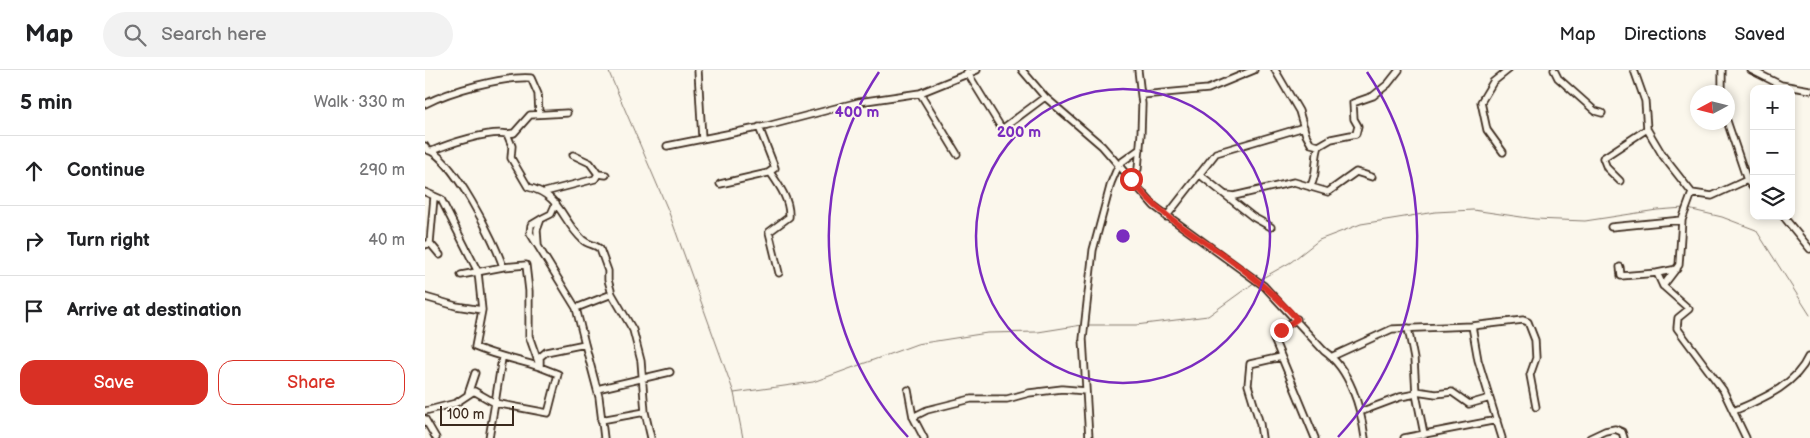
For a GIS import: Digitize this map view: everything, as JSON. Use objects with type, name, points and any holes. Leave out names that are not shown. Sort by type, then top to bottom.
[{"type":"street","points":[[698,70],[701,139]]},
{"type":"street","points":[[667,146],[759,127],[859,102],[919,93],[967,72],[977,70]]},
{"type":"street","points":[[1022,70],[1045,98],[1091,136],[1119,164],[1143,195],[1166,216],[1264,286],[1297,319],[1324,351],[1333,356],[1350,386],[1361,412],[1365,438]]},
{"type":"street","points":[[1131,179],[1139,169],[1142,95],[1138,70]]},
{"type":"street","points":[[1142,95],[1208,89],[1254,70]]},
{"type":"street","points":[[1275,70],[1299,111],[1311,144],[1319,146]]},
{"type":"street","points":[[1310,186],[1315,179],[1316,155],[1319,146],[1331,139],[1355,134],[1358,126],[1354,119],[1353,103],[1373,96],[1388,84],[1399,70]]},
{"type":"street","points":[[1503,152],[1487,130],[1481,102],[1493,82],[1508,70]]},
{"type":"street","points":[[1554,70],[1558,78],[1595,111],[1602,112]]},
{"type":"street","points":[[1634,70],[1645,101],[1647,129],[1663,156],[1692,193],[1712,196],[1725,192],[1747,180]]},
{"type":"street","points":[[1722,70],[1722,85]]},
{"type":"street","points":[[1751,70],[1761,77],[1788,87],[1810,90]]},
{"type":"street","points":[[967,72],[1002,129],[1045,98]]},
{"type":"street","points":[[425,104],[477,86],[514,77],[531,78],[538,94],[539,114]]},
{"type":"street","points":[[919,93],[957,154]]},
{"type":"street","points":[[427,150],[486,135],[514,134],[530,115],[567,113]]},
{"type":"street","points":[[720,184],[770,172],[775,168],[759,127]]},
{"type":"street","points":[[1166,216],[1199,174],[1221,151],[1304,127]]},
{"type":"street","points":[[1620,181],[1607,168],[1603,158],[1647,129]]},
{"type":"street","points":[[1730,130],[1750,184]]},
{"type":"street","points":[[507,134],[512,146],[511,158],[528,187],[545,192],[556,203],[583,240],[600,249],[608,271],[608,280],[612,294],[633,330],[641,361],[645,412],[651,438]]},
{"type":"street","points":[[1089,438],[1083,339],[1093,250],[1109,191],[1119,164],[1140,149]]},
{"type":"street","points":[[427,150],[456,176],[490,236],[503,267]]},
{"type":"street","points":[[573,155],[577,155],[590,163],[598,174],[606,175]]},
{"type":"street","points":[[770,172],[784,194],[789,210],[789,217],[769,232],[779,273]]},
{"type":"street","points":[[1227,195],[1234,196],[1294,182],[1328,192],[1356,172],[1372,177]]},
{"type":"street","points":[[545,192],[595,179],[598,174]]},
{"type":"street","points":[[1199,174],[1253,217],[1271,227]]},
{"type":"street","points":[[425,192],[441,199],[478,272],[482,310],[475,347],[502,358],[519,360],[558,374],[550,412],[495,403],[474,391],[456,403],[425,411]]},
{"type":"street","points":[[1663,286],[1677,269],[1682,220],[1692,193]]},
{"type":"street","points":[[434,197],[427,244],[440,255]]},
{"type":"street","points":[[556,203],[551,214],[531,225],[531,233],[576,308],[597,389],[604,438]]},
{"type":"street","points":[[1611,227],[1682,220]]},
{"type":"street","points":[[1786,220],[1810,249]]},
{"type":"street","points":[[461,275],[503,267],[526,265],[529,291],[529,336],[540,367]]},
{"type":"street","points":[[1620,267],[1621,276],[1677,269]]},
{"type":"street","points":[[1657,273],[1663,286],[1689,310],[1678,318],[1677,328],[1723,390],[1746,438]]},
{"type":"street","points":[[576,308],[612,294]]},
{"type":"street","points":[[425,296],[456,306],[482,310]]},
{"type":"street","points":[[1297,319],[1281,330],[1274,339],[1315,438]]},
{"type":"street","points":[[1333,356],[1357,346],[1386,330],[1473,326],[1516,319],[1528,322],[1535,340],[1536,358],[1530,375],[1536,407]]},
{"type":"street","points":[[1473,326],[1478,360],[1502,438]]},
{"type":"street","points":[[1408,328],[1414,359],[1416,393],[1424,434]]},
{"type":"street","points":[[540,367],[540,357],[546,352],[585,344]]},
{"type":"street","points":[[1262,438],[1260,424],[1248,385],[1250,364],[1281,357]]},
{"type":"street","points":[[1734,411],[1788,383],[1801,371],[1808,357]]},
{"type":"street","points":[[489,438],[502,358]]},
{"type":"street","points":[[597,389],[670,372]]},
{"type":"street","points":[[468,394],[475,373]]},
{"type":"street","points":[[913,417],[927,410],[971,399],[1007,399],[1029,393],[1062,389],[1086,392]]},
{"type":"street","points":[[908,390],[913,417],[924,438]]},
{"type":"street","points":[[1361,412],[1416,393],[1436,394],[1452,392],[1469,404],[1490,398]]},
{"type":"street","points":[[601,420],[645,412]]},
{"type":"street","points":[[425,419],[436,438]]},
{"type":"street","points":[[1404,438],[1497,420]]},
{"type":"street","points":[[1590,438],[1615,429],[1622,432],[1624,438]]},
{"type":"waterway","points":[[608,70],[668,210],[734,393],[743,438]]},
{"type":"waterway","points":[[1259,280],[1291,262],[1319,240],[1361,224],[1435,212],[1473,210],[1535,219],[1585,221],[1657,210],[1684,208]]},
{"type":"waterway","points":[[1688,209],[1722,217],[1756,230],[1810,315]]},
{"type":"waterway","points":[[1088,325],[1136,325],[1208,316],[1255,282]]},
{"type":"waterway","points":[[734,393],[813,382],[917,344],[987,333],[1038,332],[1082,325]]},
{"type":"route","points":[[1131,179],[1143,195],[1165,216],[1264,286],[1292,313],[1297,319],[1281,330]]}]
